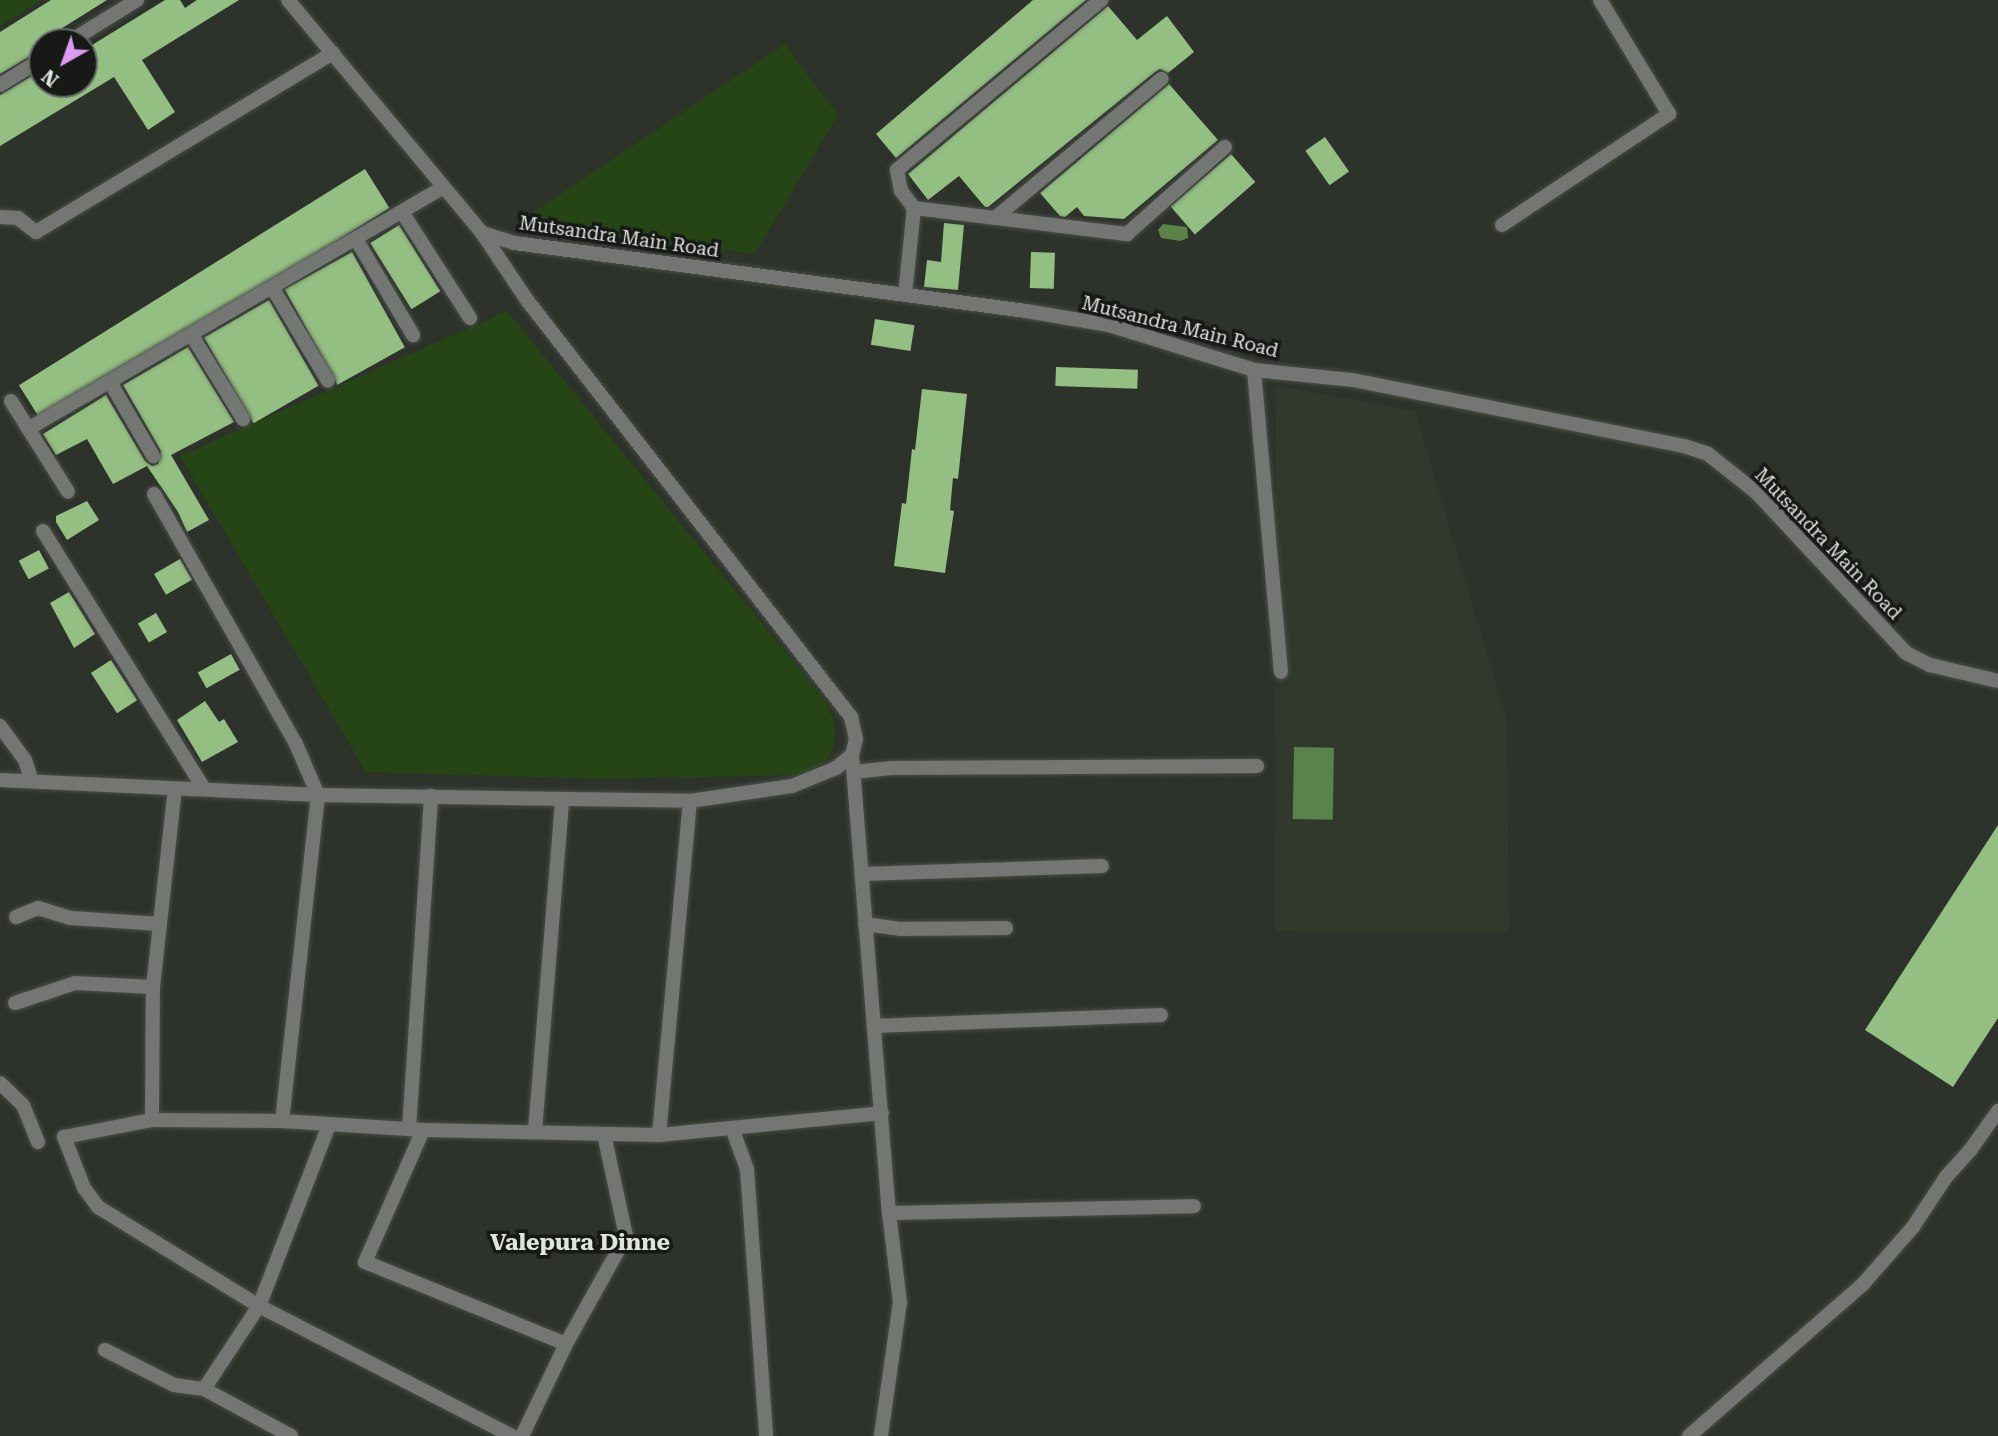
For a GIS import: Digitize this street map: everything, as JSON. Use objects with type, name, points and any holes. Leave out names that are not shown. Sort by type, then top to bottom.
[{"type":"street","points":[[92,28],[137,0]]},
{"type":"street","points":[[288,0],[482,233],[527,300],[851,717],[856,739],[852,755],[889,1213],[900,1302],[881,1436]]},
{"type":"street","points":[[905,295],[914,208],[901,191],[897,170],[1101,0]]},
{"type":"street","points":[[1502,225],[1670,114],[1600,0]]},
{"type":"street","points":[[0,217],[18,218],[36,232],[333,53]]},
{"type":"street","points":[[0,85],[28,68]]},
{"type":"street","points":[[995,218],[1161,79]]},
{"type":"street","points":[[914,208],[1127,234],[1225,147]]},
{"type":"street","points":[[29,429],[444,187]]},
{"type":"street","points":[[402,212],[470,318]]},
{"type":"street","name":"Mutsandra Main Road","points":[[482,233],[516,243],[1110,325],[1254,370],[1353,380],[1652,437],[1708,454],[1756,492],[1906,653],[1930,665],[1998,681]]},
{"type":"street","points":[[356,239],[413,335]]},
{"type":"street","points":[[272,287],[328,381]]},
{"type":"street","points":[[191,334],[243,419]]},
{"type":"street","points":[[1254,370],[1281,672]]},
{"type":"street","points":[[110,382],[153,456]]},
{"type":"street","points":[[11,401],[68,492]]},
{"type":"street","points":[[154,494],[296,744],[318,795],[282,1121]]},
{"type":"street","points":[[43,531],[204,789]]},
{"type":"street","points":[[0,726],[25,760],[32,781]]},
{"type":"street","points":[[0,780],[318,795],[690,802],[792,786],[836,768],[852,755]]},
{"type":"street","points":[[854,772],[891,768],[1257,766]]},
{"type":"street","points":[[152,1119],[153,987],[175,789]]},
{"type":"street","points":[[431,796],[416,1129],[365,1262],[566,1344]]},
{"type":"street","points":[[535,1131],[562,800]]},
{"type":"street","points":[[659,1135],[690,802]]},
{"type":"street","points":[[862,874],[1102,866]]},
{"type":"street","points":[[16,917],[38,908],[71,918],[160,924]]},
{"type":"street","points":[[865,924],[900,929],[1006,928]]},
{"type":"street","points":[[15,1003],[75,983],[153,987]]},
{"type":"street","points":[[874,1026],[1161,1015]]},
{"type":"street","points":[[0,1083],[23,1105],[38,1142]]},
{"type":"street","points":[[1689,1436],[1863,1284],[1913,1227],[1946,1177],[1971,1149],[1998,1111]]},
{"type":"street","points":[[512,1436],[259,1306],[98,1207],[84,1188],[64,1137],[152,1119],[282,1121],[416,1129],[659,1135],[882,1113]]},
{"type":"street","points":[[204,1389],[259,1306],[329,1125]]},
{"type":"street","points":[[733,1128],[747,1169],[766,1436]]},
{"type":"street","points":[[522,1436],[566,1344],[626,1236],[604,1134]]},
{"type":"street","points":[[889,1213],[1194,1206]]},
{"type":"street","points":[[105,1350],[174,1385],[204,1389],[271,1432],[291,1436]]},
{"type":"shaded area","points":[[0,0],[42,0],[0,26]]},
{"type":"shaded area","points":[[785,44],[838,115],[755,254],[519,222]]},
{"type":"shaded area","points":[[1163,224],[1187,227],[1188,238],[1180,241],[1161,238],[1158,230]]},
{"type":"shaded area","points":[[507,311],[825,700],[834,720],[834,744],[830,756],[815,769],[797,775],[603,779],[366,772],[180,456]]},
{"type":"shaded area","points":[[1276,385],[1415,411],[1507,720],[1509,932],[1274,931]]},
{"type":"shaded area","points":[[1294,747],[1334,748],[1333,820],[1293,819]]},
{"type":"building","points":[[51,0],[107,0],[62,28],[28,28],[28,57],[0,74],[0,32]]},
{"type":"building","points":[[165,0],[180,0],[185,8],[197,0],[239,0],[142,60],[175,112],[148,130],[114,77],[98,87],[98,41]]},
{"type":"building","points":[[1033,0],[1086,0],[896,158],[876,134]]},
{"type":"building","points":[[1108,6],[1137,40],[1167,16],[1194,52],[1168,73],[1160,69],[1155,72],[988,207],[985,207],[959,176],[928,200],[908,174]]},
{"type":"building","points":[[28,78],[28,98],[79,98],[0,146],[0,95]]},
{"type":"building","points":[[1169,84],[1218,140],[1124,219],[1084,216],[1077,207],[1065,217],[1060,216],[1040,193]]},
{"type":"building","points":[[1325,137],[1349,171],[1329,185],[1305,151]]},
{"type":"building","points":[[1231,154],[1255,182],[1195,234],[1171,206]]},
{"type":"building","points":[[365,169],[389,208],[43,424],[19,385]]},
{"type":"building","points":[[944,223],[964,225],[958,290],[924,287],[927,260],[941,262]]},
{"type":"building","points":[[399,225],[440,291],[412,309],[370,243]]},
{"type":"building","points":[[352,252],[405,347],[337,385],[285,289]]},
{"type":"building","points":[[1031,252],[1055,253],[1054,289],[1030,288]]},
{"type":"building","points":[[269,300],[318,386],[254,423],[204,338]]},
{"type":"building","points":[[875,319],[915,325],[910,351],[871,345]]},
{"type":"building","points":[[188,347],[234,422],[171,455],[209,520],[187,532],[178,512],[147,466],[113,484],[87,439],[56,455],[43,434],[106,395],[145,461],[152,466],[158,464],[161,451],[123,385]]},
{"type":"building","points":[[1056,367],[1138,370],[1137,389],[1055,386]]},
{"type":"building","points":[[922,389],[967,394],[958,479],[953,478],[950,510],[954,511],[945,573],[894,566],[902,503],[906,504],[912,449],[915,450]]},
{"type":"building","points":[[87,501],[99,520],[67,540],[56,522],[56,516]]},
{"type":"building","points":[[39,550],[49,569],[29,579],[19,561]]},
{"type":"building","points":[[180,559],[192,580],[166,595],[154,574]]},
{"type":"building","points":[[69,592],[95,634],[74,648],[50,603]]},
{"type":"building","points":[[156,613],[167,632],[149,643],[138,624]]},
{"type":"building","points":[[231,654],[240,670],[206,688],[198,672]]},
{"type":"building","points":[[111,660],[137,700],[117,713],[91,673]]},
{"type":"building","points":[[205,701],[219,722],[224,719],[238,742],[202,762],[177,720]]},
{"type":"building","points":[[1998,825],[1998,1018],[1953,1087],[1865,1030]]},
{"type":"district","name":"Valepura Dinne","points":[[580,1243]]}]
